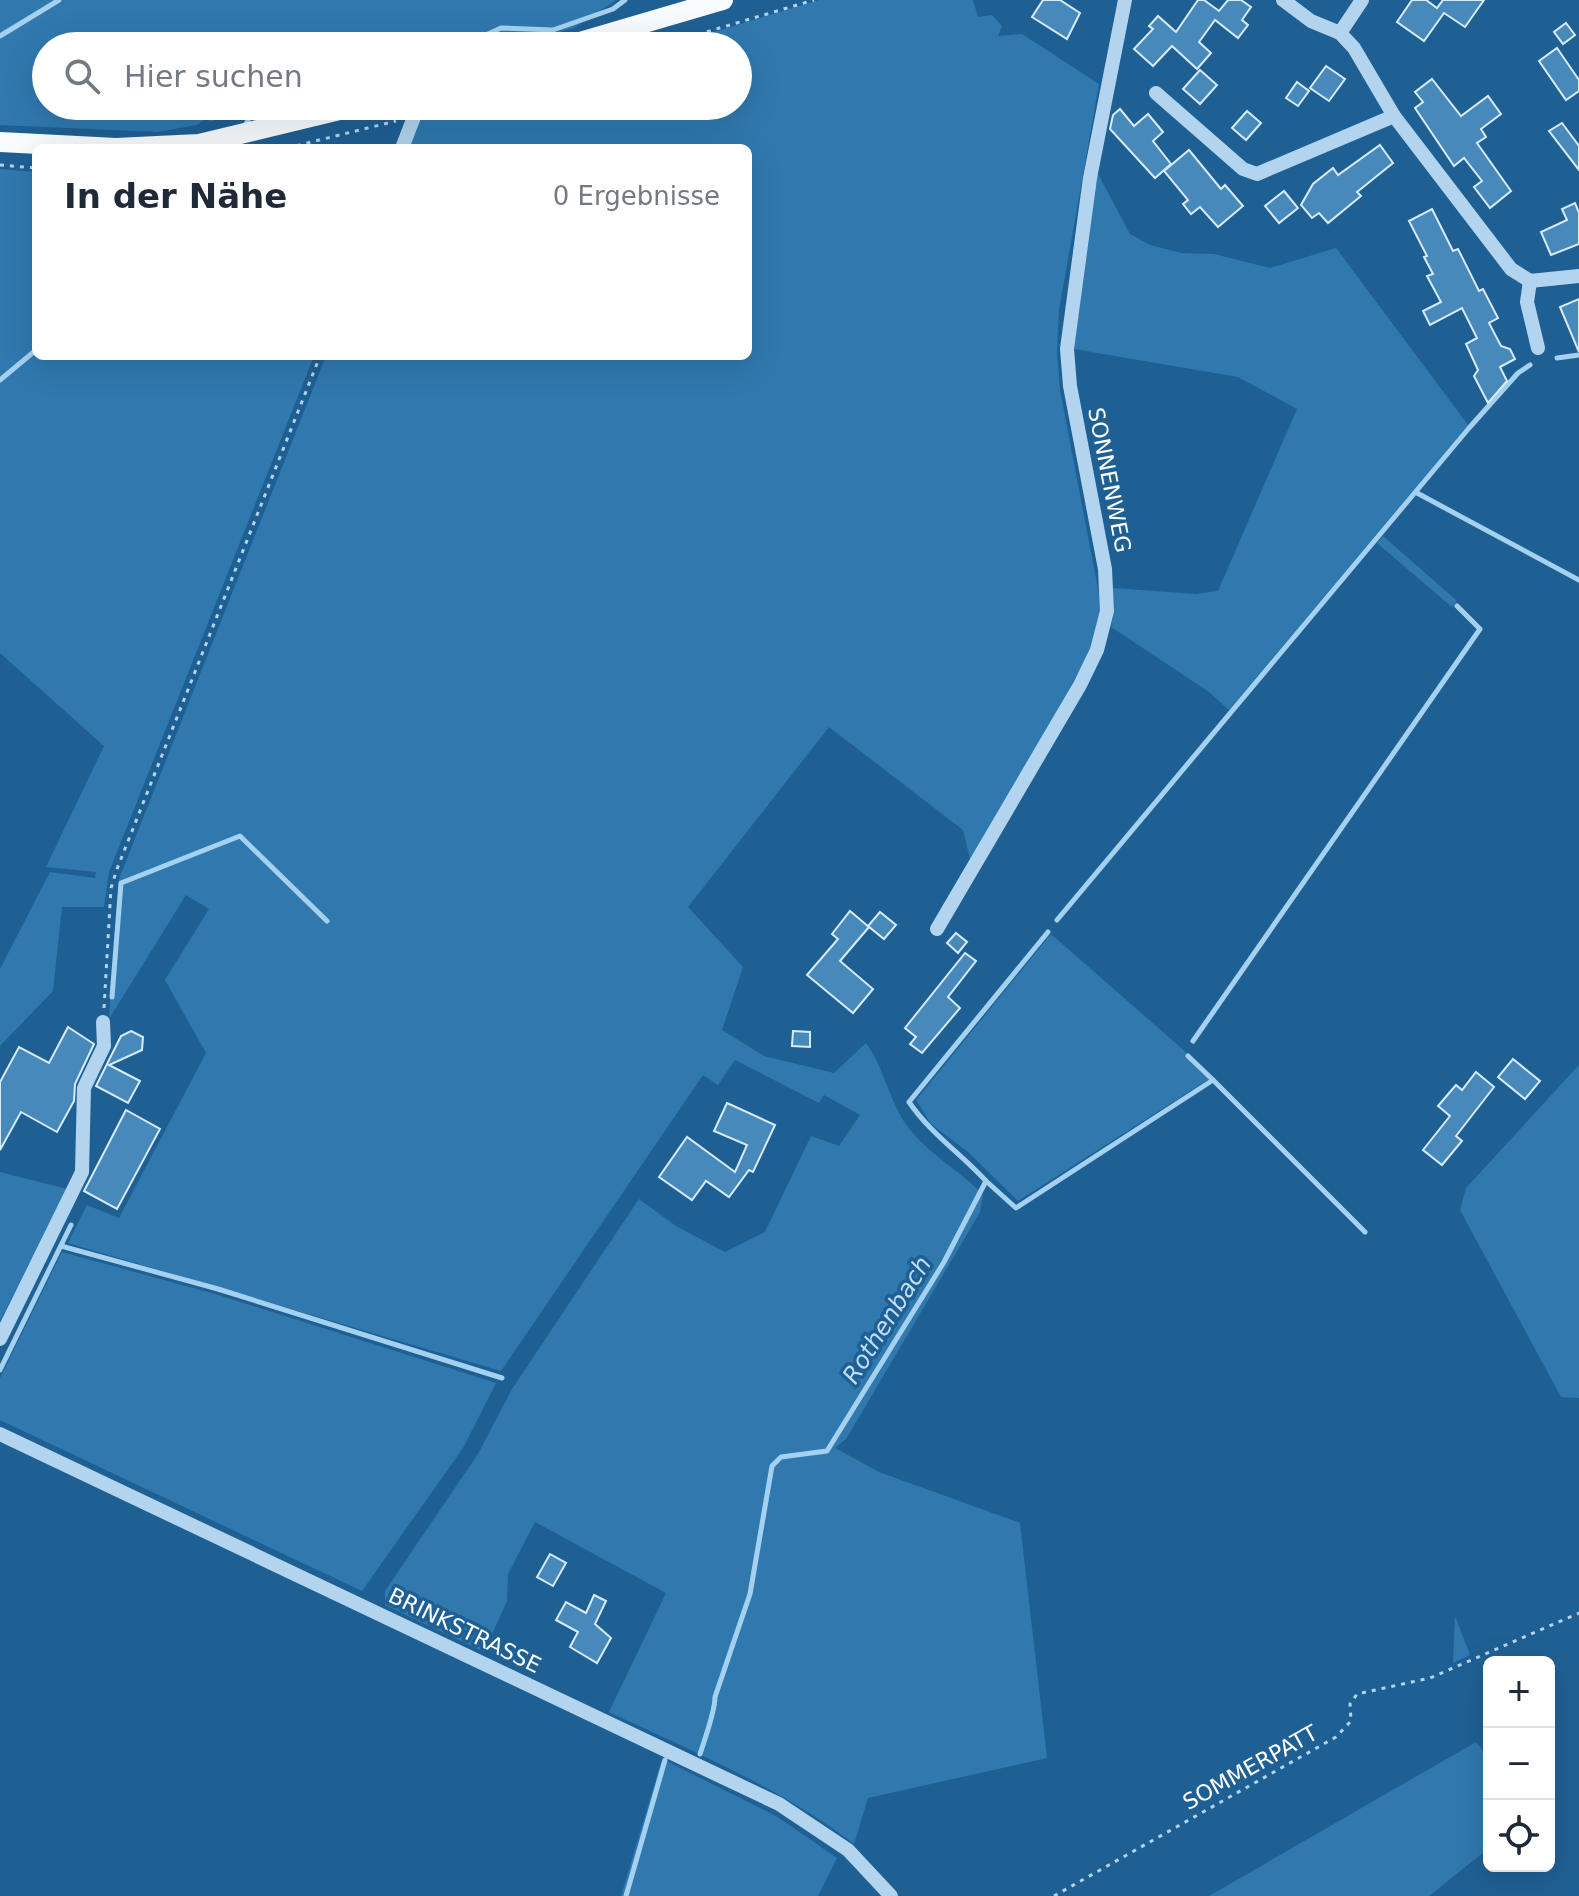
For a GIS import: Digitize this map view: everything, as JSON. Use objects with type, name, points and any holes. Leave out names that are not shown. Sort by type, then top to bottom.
[{"type":"main road","points":[[614,32],[723,0]]},
{"type":"main road","points":[[199,144],[304,120]]},
{"type":"main road","points":[[0,142],[39,144]]},
{"type":"street","name":"SONNENWEG","points":[[937,929],[1080,685],[1097,650],[1107,611],[1105,569],[1070,386],[1067,349],[1090,178],[1125,0]]},
{"type":"street","points":[[1283,0],[1311,21],[1340,33],[1354,48],[1394,116],[1496,254],[1530,281],[1579,276]]},
{"type":"street","points":[[1340,33],[1362,0]]},
{"type":"street","points":[[1156,93],[1243,169],[1257,174],[1394,116]]},
{"type":"street","points":[[403,144],[411,120]]},
{"type":"street","points":[[1530,281],[1527,302],[1538,348]]},
{"type":"street","points":[[0,1339],[82,1172],[84,1088],[104,1046],[103,1022]]},
{"type":"street","name":"BRINKSTRASSE","points":[[0,1434],[767,1798],[848,1850],[891,1896]]},
{"type":"path","points":[[706,32],[814,0]]},
{"type":"path","points":[[301,144],[385,120]]},
{"type":"path","points":[[0,165],[32,168]]},
{"type":"path","points":[[103,1022],[114,878],[318,360]]},
{"type":"path","name":"SOMMERPATT","points":[[1054,1896],[1336,1737],[1351,1721],[1350,1704],[1357,1694],[1446,1672],[1579,1613]]},
{"type":"shaded area","points":[[0,0],[616,0],[574,28],[559,32],[32,32],[32,120],[204,120],[197,125],[158,132],[0,125]]},
{"type":"shaded area","points":[[819,0],[973,0],[978,17],[992,15],[1002,26],[998,36],[1022,34],[1099,84],[1059,310],[1057,352],[1060,390],[1102,610],[1091,650],[971,863],[963,830],[829,727],[688,907],[743,967],[722,1030],[764,1056],[834,1073],[866,1043],[908,1127],[925,1146],[983,1195],[980,1212],[846,1439],[835,1448],[879,1472],[1020,1523],[1047,1758],[868,1798],[854,1844],[766,1788],[609,1712],[666,1593],[535,1522],[508,1574],[507,1601],[484,1652],[385,1605],[385,1591],[478,1454],[512,1389],[639,1199],[676,1226],[725,1252],[765,1232],[811,1136],[839,1146],[860,1115],[824,1095],[819,1103],[735,1060],[718,1085],[703,1075],[501,1371],[68,1243],[87,1205],[119,1218],[206,1053],[165,980],[209,909],[186,895],[109,1019],[119,879],[324,360],[752,360],[752,144],[410,144],[419,120],[752,120],[752,32],[714,32]]},
{"type":"shaded area","points":[[0,169],[32,172],[32,360],[312,360],[109,872],[104,907],[62,907],[53,991],[0,1046],[0,969],[50,872],[95,878],[96,872],[46,867],[104,746],[0,653]]},
{"type":"shaded area","points":[[1097,172],[1130,234],[1150,245],[1181,253],[1214,254],[1270,268],[1336,248],[1468,425],[1229,710],[1209,692],[1111,627],[1113,588],[1196,594],[1218,591],[1297,409],[1238,377],[1074,349]]},
{"type":"shaded area","points":[[1383,536],[1457,601],[1452,607],[1377,543]]},
{"type":"shaded area","points":[[1051,934],[1188,1054],[1186,1057],[1209,1079],[1018,1201],[968,1152],[931,1124],[916,1100]]},
{"type":"shaded area","points":[[1579,1065],[1579,1398],[1561,1397],[1460,1210],[1466,1188]]},
{"type":"shaded area","points":[[0,1172],[67,1189],[0,1321]]},
{"type":"shaded area","points":[[62,1252],[215,1294],[496,1383],[463,1448],[362,1591],[0,1420],[0,1378]]},
{"type":"shaded area","points":[[1455,1616],[1470,1655],[1453,1663]]},
{"type":"shaded area","points":[[1476,1742],[1483,1751],[1483,1853],[1429,1896],[1209,1896]]},
{"type":"shaded area","points":[[662,1759],[776,1816],[837,1858],[818,1896],[621,1896]]},
{"type":"building","points":[[1043,0],[1060,0],[1080,13],[1067,39],[1032,17]]},
{"type":"building","points":[[1198,0],[1204,0],[1219,11],[1228,0],[1241,0],[1251,7],[1242,20],[1248,25],[1238,38],[1215,20],[1199,42],[1211,53],[1197,69],[1172,46],[1153,66],[1134,49],[1153,29],[1149,26],[1158,16],[1176,32]]},
{"type":"building","points":[[1412,0],[1426,0],[1437,8],[1443,0],[1484,0],[1465,27],[1444,13],[1424,41],[1397,22]]},
{"type":"building","points":[[1566,23],[1575,35],[1563,44],[1554,32]]},
{"type":"building","points":[[1557,48],[1579,80],[1579,91],[1566,100],[1539,61]]},
{"type":"building","points":[[1326,66],[1345,79],[1329,101],[1310,88]]},
{"type":"building","points":[[1200,70],[1217,85],[1200,104],[1183,89]]},
{"type":"building","points":[[1432,79],[1461,116],[1488,96],[1501,114],[1481,129],[1486,137],[1477,143],[1511,191],[1490,208],[1474,187],[1482,181],[1464,158],[1454,166],[1415,108],[1423,102],[1415,92]]},
{"type":"building","points":[[1297,82],[1309,91],[1298,106],[1286,98]]},
{"type":"building","points":[[1120,109],[1134,126],[1148,114],[1163,132],[1153,141],[1171,164],[1155,178],[1110,129],[1113,115]]},
{"type":"building","points":[[1247,111],[1261,123],[1246,140],[1232,128]]},
{"type":"building","points":[[1562,123],[1579,146],[1579,170],[1549,131]]},
{"type":"building","points":[[1380,145],[1393,163],[1357,192],[1361,196],[1328,223],[1319,213],[1312,218],[1301,205],[1313,184],[1333,168],[1338,175]]},
{"type":"building","points":[[1189,150],[1221,189],[1225,185],[1243,206],[1218,227],[1200,207],[1191,214],[1183,204],[1188,200],[1164,171]]},
{"type":"building","points":[[1284,191],[1298,208],[1279,223],[1265,206]]},
{"type":"building","points":[[1575,203],[1579,213],[1579,244],[1551,255],[1541,232],[1567,220],[1562,209]]},
{"type":"building","points":[[1432,209],[1453,251],[1458,249],[1479,291],[1483,289],[1498,318],[1489,323],[1501,346],[1510,349],[1515,359],[1500,367],[1507,381],[1488,403],[1474,376],[1478,370],[1466,344],[1477,338],[1462,308],[1430,325],[1423,311],[1441,302],[1427,276],[1433,274],[1424,257],[1427,256],[1409,221]]},
{"type":"building","points":[[1579,299],[1579,352],[1560,307]]},
{"type":"building","points":[[850,911],[869,927],[840,961],[873,989],[853,1013],[807,975],[838,939],[832,934]]},
{"type":"building","points":[[880,912],[896,925],[884,939],[868,926]]},
{"type":"building","points":[[956,933],[967,942],[958,953],[947,943]]},
{"type":"building","points":[[965,953],[976,961],[948,997],[960,1008],[922,1053],[910,1044],[916,1037],[905,1028]]},
{"type":"building","points":[[68,1027],[94,1044],[75,1084],[74,1101],[57,1132],[21,1112],[0,1150],[0,1082],[19,1047],[49,1063]]},
{"type":"building","points":[[131,1031],[143,1037],[142,1050],[109,1065],[140,1081],[128,1103],[96,1086],[121,1036]]},
{"type":"building","points":[[793,1031],[810,1032],[810,1047],[792,1046]]},
{"type":"building","points":[[1513,1059],[1540,1081],[1525,1099],[1498,1077]]},
{"type":"building","points":[[1476,1072],[1494,1087],[1456,1136],[1462,1141],[1442,1165],[1423,1150],[1450,1116],[1438,1106],[1456,1085],[1462,1090]]},
{"type":"building","points":[[727,1103],[775,1125],[753,1172],[749,1170],[729,1197],[706,1181],[692,1200],[659,1177],[687,1137],[735,1172],[747,1145],[714,1131]]},
{"type":"building","points":[[126,1110],[160,1129],[117,1209],[84,1191]]},
{"type":"building","points":[[550,1554],[566,1563],[553,1586],[537,1577]]},
{"type":"building","points":[[594,1595],[606,1601],[595,1624],[611,1638],[597,1663],[570,1647],[578,1632],[556,1620],[566,1602],[586,1613]]},
{"type":"waterway","points":[[0,36],[59,0]]},
{"type":"waterway","points":[[492,32],[501,28],[553,30],[613,9],[625,0]]},
{"type":"waterway","points":[[243,129],[248,120]]},
{"type":"waterway","points":[[0,380],[32,353]]},
{"type":"waterway","points":[[1557,358],[1579,355]]},
{"type":"waterway","points":[[1057,920],[1469,428],[1518,373],[1530,365]]},
{"type":"waterway","points":[[1417,493],[1579,580]]},
{"type":"waterway","points":[[1193,1041],[1480,629],[1457,606]]},
{"type":"waterway","points":[[112,997],[121,883],[240,836],[327,921]]},
{"type":"waterway","name":"Rothenbach","points":[[700,1754],[715,1697],[750,1594],[772,1466],[781,1457],[827,1451],[944,1262],[986,1181],[936,1134],[909,1102],[1048,932]]},
{"type":"waterway","points":[[986,1181],[1016,1208],[1213,1080],[1188,1056]]},
{"type":"waterway","points":[[1213,1080],[1365,1232]]},
{"type":"waterway","points":[[0,1370],[71,1225]]},
{"type":"waterway","points":[[61,1246],[218,1289],[502,1378]]},
{"type":"waterway","name":"Rothenbach","points":[[626,1896],[665,1760]]}]
